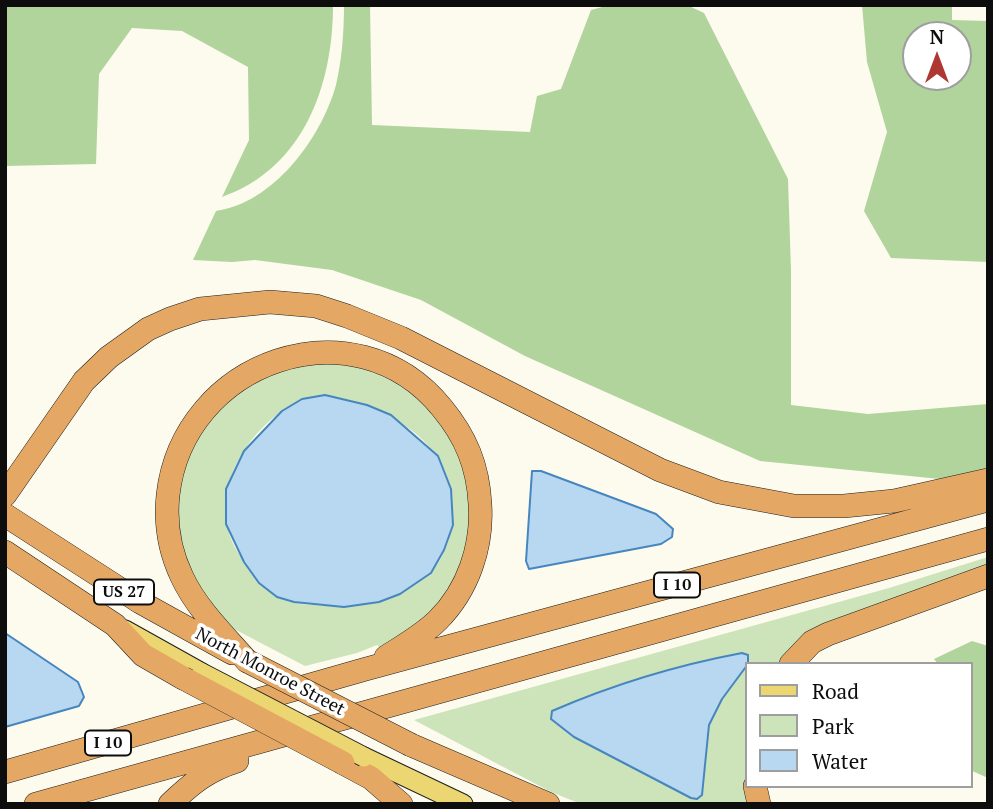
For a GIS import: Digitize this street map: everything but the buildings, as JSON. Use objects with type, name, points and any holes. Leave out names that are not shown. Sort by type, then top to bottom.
[{"type":"highway","points":[[5,495],[83,381],[109,357],[148,330],[170,319],[200,309],[270,302],[316,306],[401,338],[660,470],[719,492],[794,506],[844,506],[894,502],[988,480]]},
{"type":"highway","points":[[247,661],[202,610],[182,578],[170,545],[166,511],[171,474],[183,440],[204,409],[229,385],[257,369],[287,357],[348,354],[379,363],[410,378],[434,398],[459,428],[480,486],[478,545],[471,570],[460,592],[438,620],[405,645],[366,669]]},
{"type":"highway","name":"I 10","points":[[5,772],[366,669],[988,500]]},
{"type":"highway","name":"North Monroe Street","points":[[5,515],[140,602],[247,661],[411,745],[548,804]]},
{"type":"highway","name":"I 10","points":[[36,804],[988,539]]},
{"type":"highway","name":"US 27","points":[[5,552],[115,625],[143,656],[193,676],[353,760]]},
{"type":"highway","points":[[793,662],[812,642],[828,634],[988,576]]},
{"type":"highway","points":[[170,804],[190,785],[216,768],[391,717],[418,698]]},
{"type":"highway","points":[[353,760],[401,804]]},
{"type":"main road","points":[[353,760],[463,804]]},
{"type":"green space","points":[[5,5],[333,5],[332,35],[320,93],[293,145],[274,166],[250,184],[222,197],[249,140],[248,67],[182,31],[132,28],[99,74],[96,164],[5,166]]},
{"type":"green space","points":[[344,5],[370,5],[372,125],[530,132],[537,96],[561,89],[591,10],[610,5],[687,5],[704,13],[788,179],[791,405],[868,414],[988,404],[988,473],[950,480],[760,461],[525,356],[421,300],[332,270],[255,260],[193,260],[216,211],[237,206],[257,196],[275,182],[292,165],[319,126],[336,85]]},
{"type":"green space","points":[[862,5],[952,5],[952,20],[988,21],[988,262],[891,258],[864,211],[887,132],[867,62]]},
{"type":"green space","points":[[303,361],[357,364],[416,389],[469,465],[469,554],[432,616],[380,648],[377,645],[305,666],[234,629],[203,598],[179,545],[175,492],[198,430],[235,390]],"holes":[[[325,395],[389,417],[424,441],[437,457],[446,475],[453,515],[450,535],[432,572],[392,597],[351,606],[296,603],[272,593],[250,570],[238,552],[227,525],[225,506],[228,487],[243,452],[268,422],[302,400]]]},
{"type":"green space","points":[[988,557],[988,571],[798,643],[781,662],[748,662],[748,656],[714,658],[588,696],[552,711],[574,737],[697,799],[702,795],[709,725],[722,699],[744,670],[744,788],[747,788],[752,804],[581,804],[551,792],[414,720],[889,588]]},
{"type":"green space","points":[[972,641],[988,646],[988,778],[972,771],[972,662],[936,662],[934,659]]},
{"type":"water","points":[[325,395],[367,405],[391,415],[438,456],[451,489],[453,525],[444,550],[431,573],[400,594],[379,602],[344,607],[294,602],[277,597],[259,583],[244,562],[226,524],[226,489],[244,451],[282,411],[302,399]]},
{"type":"water","points":[[532,471],[541,471],[656,514],[673,529],[672,537],[661,544],[529,569],[526,561]]},
{"type":"water","points":[[5,633],[78,682],[84,697],[79,706],[5,727]]},
{"type":"water","points":[[742,653],[748,655],[748,662],[744,662],[744,669],[722,699],[709,725],[702,795],[697,799],[574,737],[551,719],[552,711],[622,684]]}]
